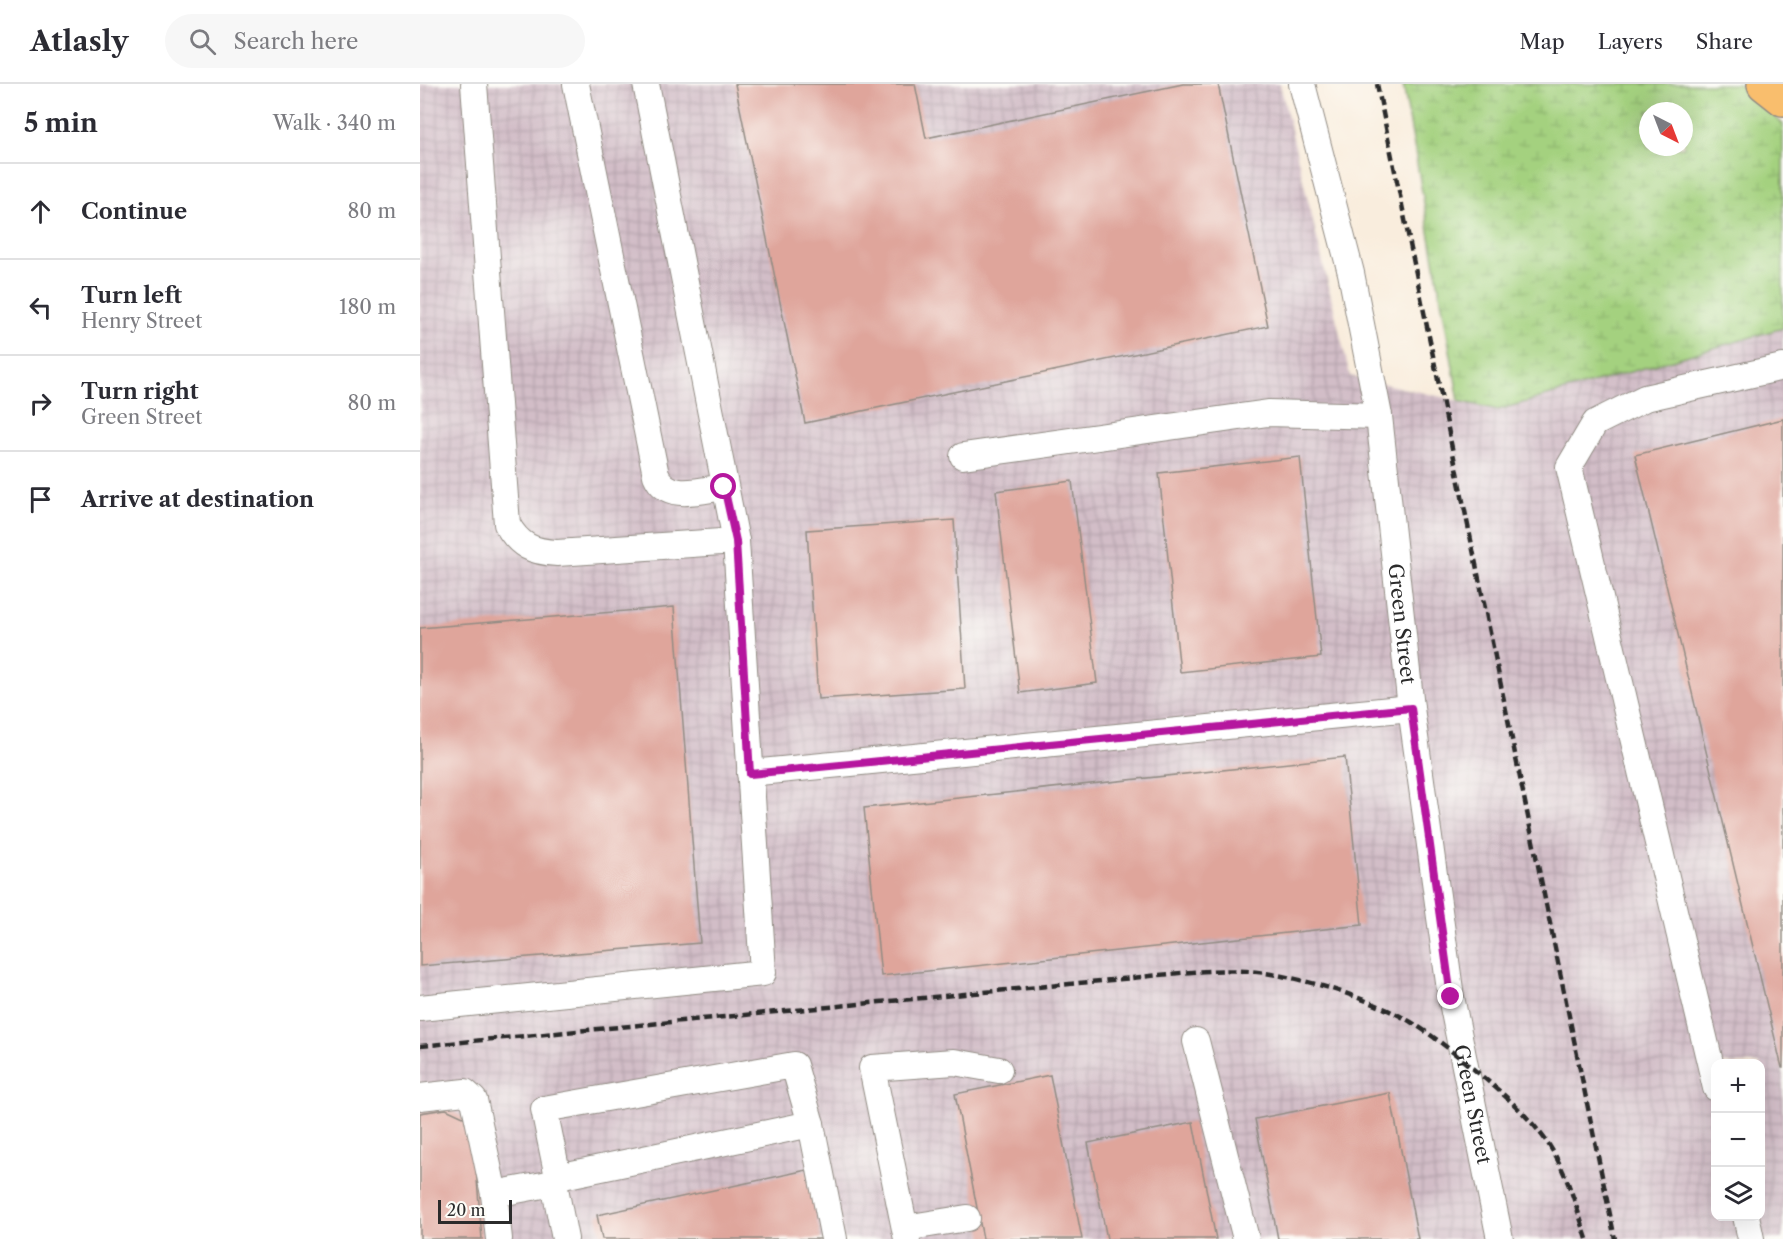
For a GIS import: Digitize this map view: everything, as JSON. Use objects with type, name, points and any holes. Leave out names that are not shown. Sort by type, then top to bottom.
[{"type":"highway","points":[[1764,84],[1783,99]]},
{"type":"street","points":[[474,84],[507,524],[513,534],[531,549],[557,553],[736,541]]},
{"type":"street","points":[[576,84],[656,475],[661,485],[670,492],[724,487]]},
{"type":"street","points":[[420,1008],[763,973],[736,541],[646,84]]},
{"type":"street","name":"Green Street","points":[[1302,84],[1351,273],[1379,416],[1411,708],[1451,997],[1500,1239]]},
{"type":"street","points":[[1711,1067],[1569,467],[1595,423],[1645,398],[1783,367]]},
{"type":"street","points":[[963,456],[1268,413],[1379,416]]},
{"type":"street","points":[[750,774],[1411,708]]},
{"type":"street","points":[[1196,1041],[1246,1239]]},
{"type":"street","points":[[967,1218],[906,1234],[872,1068],[954,1062],[999,1070]]},
{"type":"street","points":[[564,1239],[544,1109],[794,1065],[811,1124],[834,1239]]},
{"type":"street","points":[[420,1097],[465,1092],[474,1100],[494,1194],[499,1239]]},
{"type":"street","points":[[494,1194],[811,1124]]},
{"type":"street","points":[[1747,1221],[1751,1239]]},
{"type":"shaded area","points":[[420,84],[1280,84],[1350,376],[1498,410],[1783,328],[1783,1239],[420,1239]]},
{"type":"green space","points":[[1403,84],[1739,84],[1783,124],[1783,328],[1498,410],[1459,401]]},
{"type":"building","points":[[735,84],[915,84],[926,138],[1183,84],[1218,84],[1268,326],[805,423]]},
{"type":"building","points":[[1783,419],[1783,1068],[1782,1068],[1635,455]]},
{"type":"building","points":[[1300,457],[1321,657],[1180,672],[1159,473]]},
{"type":"building","points":[[1072,481],[1097,683],[1020,693],[996,491]]},
{"type":"building","points":[[954,520],[965,689],[818,699],[807,530]]},
{"type":"building","points":[[674,607],[700,943],[420,966],[420,628]]},
{"type":"building","points":[[1345,757],[1362,925],[881,976],[864,808]]},
{"type":"building","points":[[1050,1075],[1082,1239],[983,1239],[955,1094]]},
{"type":"building","points":[[1390,1093],[1418,1239],[1278,1239],[1255,1119]]},
{"type":"building","points":[[446,1109],[472,1121],[482,1239],[420,1239],[420,1113]]},
{"type":"building","points":[[1193,1122],[1216,1239],[1107,1239],[1088,1143]]},
{"type":"building","points":[[807,1170],[821,1239],[602,1239],[597,1215]]},
{"type":"railway","points":[[1377,84],[1615,1239]]},
{"type":"railway","points":[[420,1046],[1189,972],[1265,973],[1308,982],[1375,1004],[1411,1022],[1466,1063],[1501,1092],[1533,1124],[1547,1142],[1566,1177],[1587,1239]]},
{"type":"route","points":[[724,487],[736,541],[750,774],[1411,708],[1451,997]]}]
